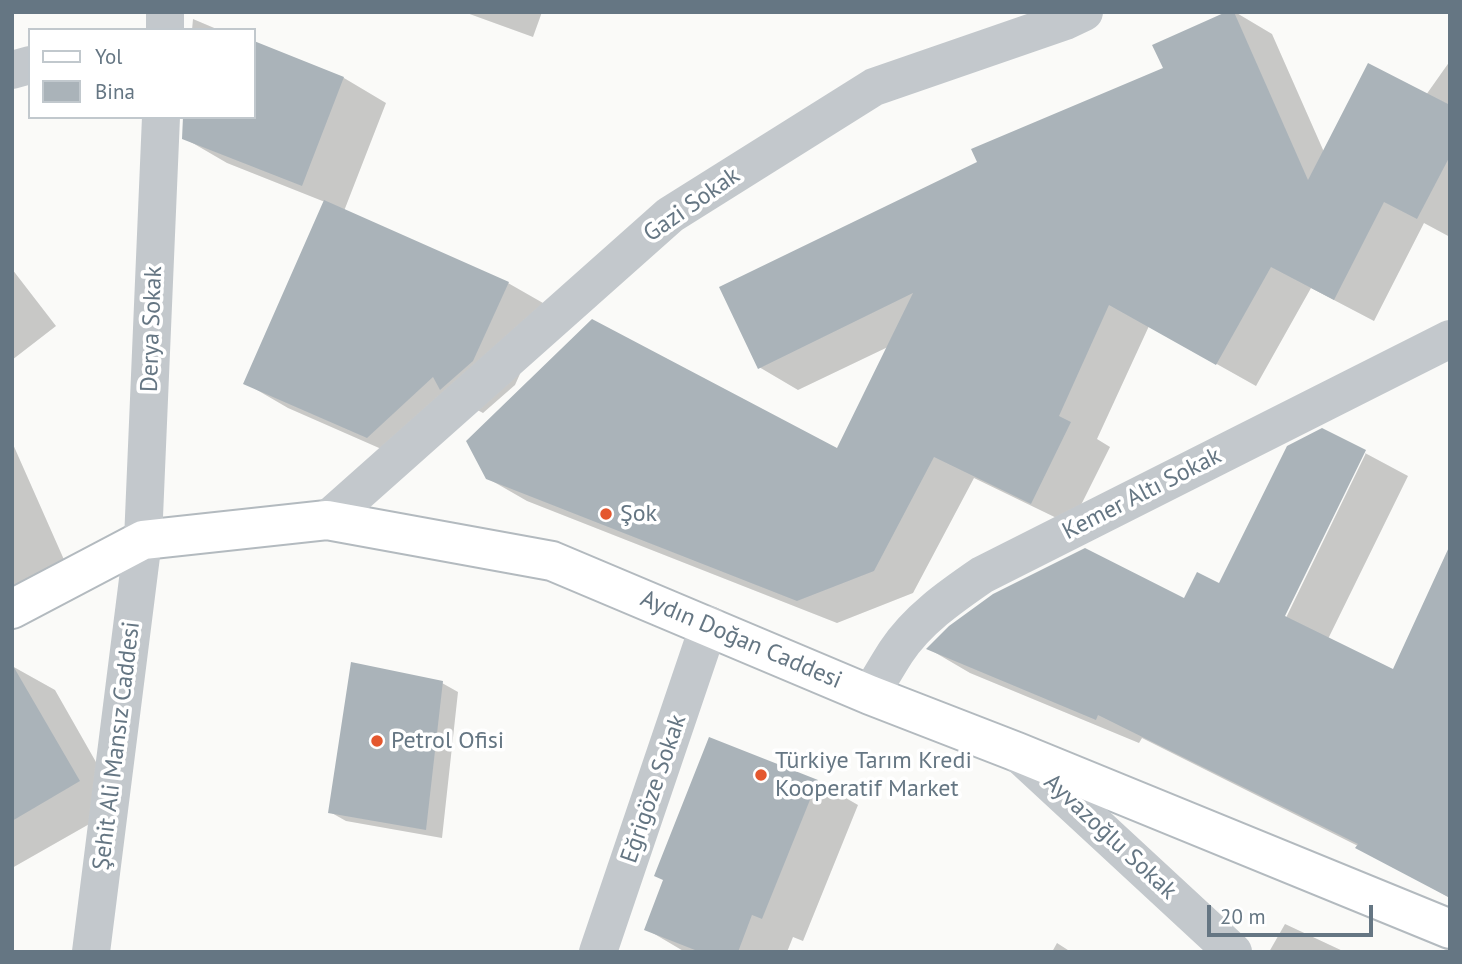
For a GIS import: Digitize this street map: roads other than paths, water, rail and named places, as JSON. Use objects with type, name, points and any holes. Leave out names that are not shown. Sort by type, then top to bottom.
[{"type":"main road","name":"Aydın Doğan Caddesi","points":[[12,609],[143,540],[327,520],[552,561],[870,695],[1017,752],[1450,929]]},
{"type":"street","name":"Gazi Sokak","points":[[327,520],[670,215],[874,87],[1064,15]]},
{"type":"street","name":"Derya Sokak","points":[[143,540],[161,119]]},
{"type":"street","name":"Kemer Altı Sokak","points":[[870,695],[897,650],[918,625],[951,596],[982,575],[1450,339]]},
{"type":"street","name":"Şehit Ali Mansız Caddesi","points":[[91,952],[143,540]]},
{"type":"street","name":"Eğrigöze Sokak","points":[[598,952],[709,625]]},
{"type":"street","name":"Ayvazoğlu Sokak","points":[[1017,752],[1233,952]]},
{"type":"place","name":"Şok","points":[[606,514]]},
{"type":"place","name":"Petrol Ofisi","points":[[377,741]]},
{"type":"place","name":"Türkiye Tarım Kredi Kooperatif Market","points":[[761,775]]}]
